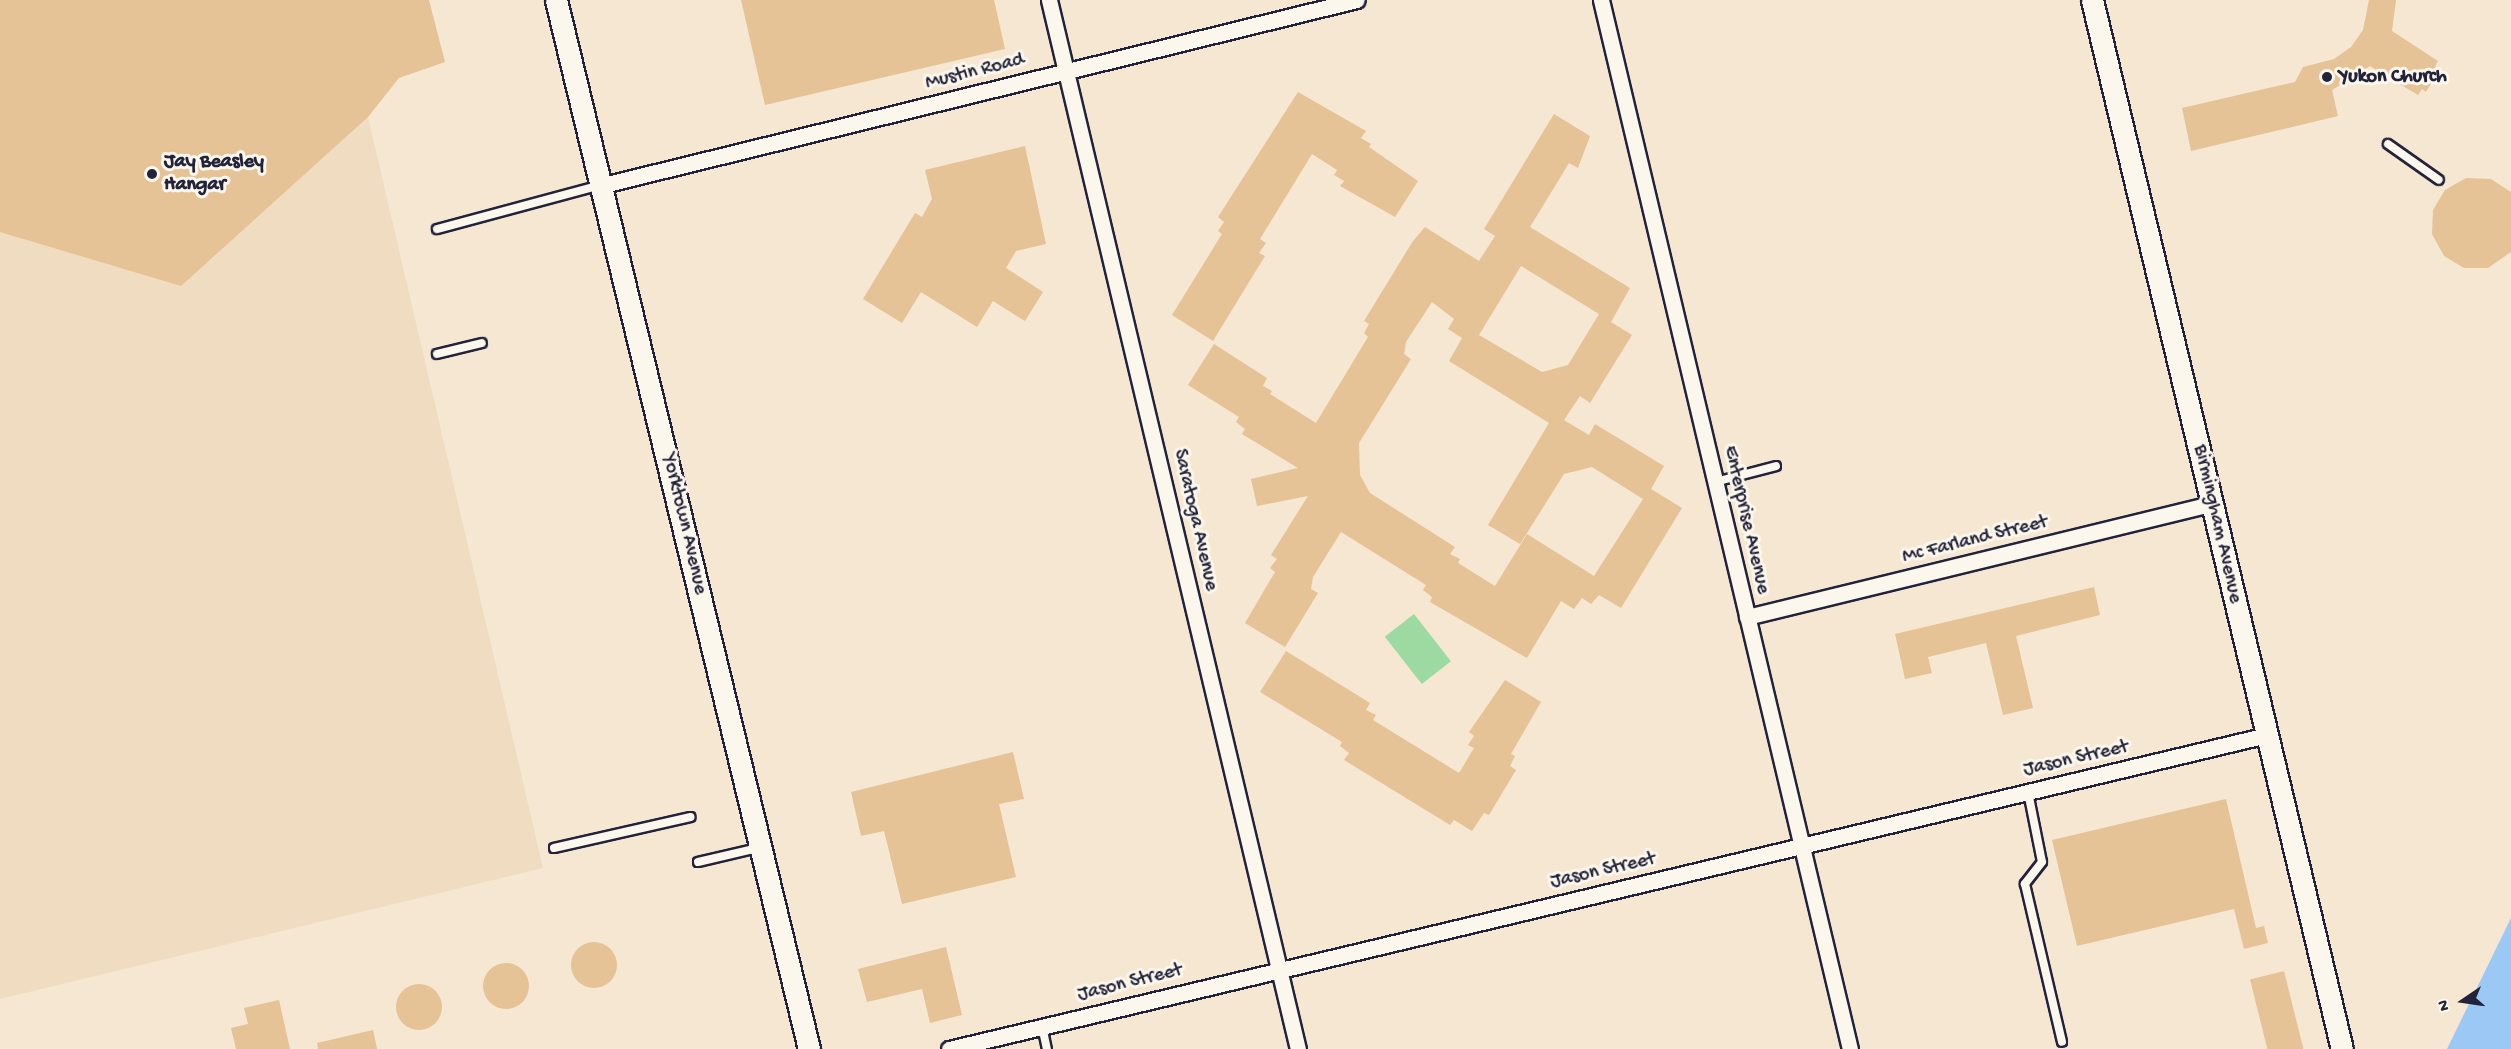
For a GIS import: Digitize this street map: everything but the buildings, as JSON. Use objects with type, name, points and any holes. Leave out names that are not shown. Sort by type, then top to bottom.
[{"type":"main road","name":"Yorktown Avenue","points":[[556,0],[603,185],[809,1049]]},
{"type":"main road","name":"Birmingham Avenue","points":[[2092,0],[2342,1049]]},
{"type":"street","name":"Saratoga Avenue","points":[[1049,0],[1298,1049]]},
{"type":"street","name":"Mustin Road","points":[[603,185],[1358,0]]},
{"type":"street","name":"Enterprise Avenue","points":[[1601,0],[1850,1049]]},
{"type":"street","name":"Mc Farland Street","points":[[1747,617],[2212,504]]},
{"type":"street","name":"Jason Street","points":[[949,1049],[997,1043],[1042,1026],[2267,735]]},
{"type":"lane","points":[[2388,144],[2439,180]]},
{"type":"lane","points":[[437,229],[603,185]]},
{"type":"lane","points":[[437,354],[482,343]]},
{"type":"lane","points":[[1715,482],[1776,466]]},
{"type":"lane","points":[[2028,792],[2042,861],[2025,884],[2062,1042]]},
{"type":"lane","points":[[554,848],[691,817]]},
{"type":"lane","points":[[698,862],[761,847]]},
{"type":"lane","points":[[1042,1026],[1047,1049]]},
{"type":"shaded area","points":[[368,117],[543,868],[0,999],[0,232]]},
{"type":"green space","points":[[1414,614],[1451,661],[1422,684],[1385,637]]},
{"type":"water","points":[[2511,918],[2511,1049],[2447,1049]]},
{"type":"place","name":"Yukon Church","points":[[2327,77]]},
{"type":"place","name":"Jay Beasley Hangar","points":[[152,174]]}]
